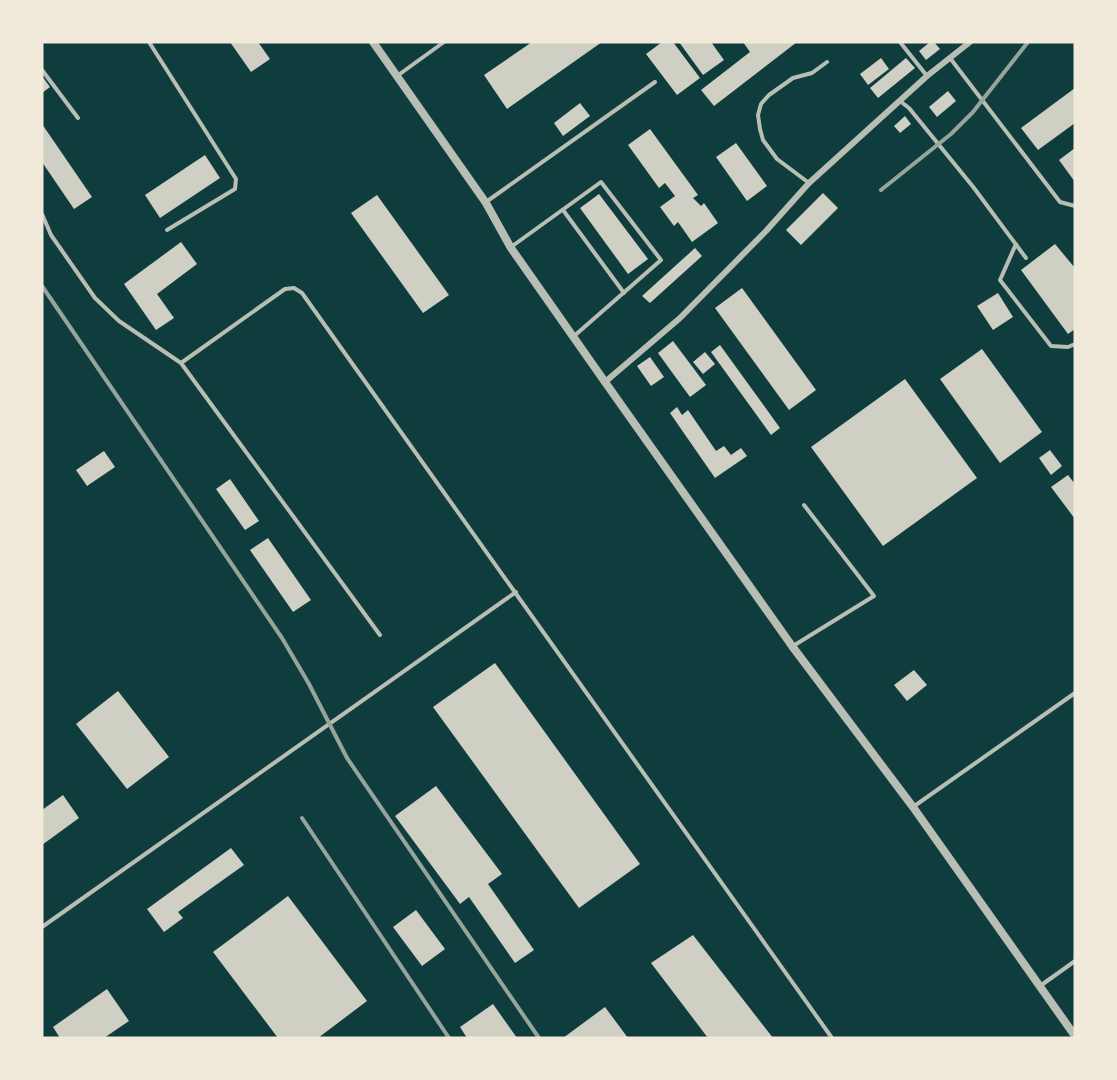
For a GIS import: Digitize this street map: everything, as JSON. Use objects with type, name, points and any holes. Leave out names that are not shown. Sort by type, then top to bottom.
[{"type":"street","points":[[605,382],[680,318],[766,231],[809,183],[927,76],[970,42]]},
{"type":"street","points":[[375,43],[486,203],[511,248],[573,337],[792,646],[913,807],[1075,1036]]},
{"type":"lane","points":[[149,42],[236,179],[235,189],[167,230]]},
{"type":"lane","points":[[397,76],[444,42]]},
{"type":"lane","points":[[900,42],[927,76]]},
{"type":"lane","points":[[950,58],[1060,202],[1075,206]]},
{"type":"lane","points":[[809,183],[777,159],[763,140],[758,115],[761,104],[769,95],[794,78],[812,73],[827,62]]},
{"type":"lane","points":[[42,70],[78,118]]},
{"type":"lane","points":[[486,203],[655,82]]},
{"type":"lane","points":[[900,100],[975,188],[1026,258]]},
{"type":"lane","points":[[511,248],[601,182],[661,260],[573,337]]},
{"type":"lane","points":[[563,210],[624,292]]},
{"type":"lane","points":[[42,214],[51,235],[94,298],[119,321],[181,363],[380,635]]},
{"type":"lane","points":[[1016,244],[1000,280],[1051,346],[1075,344]]},
{"type":"lane","points":[[181,363],[285,289],[294,288],[302,293],[832,1038]]},
{"type":"lane","points":[[792,646],[874,596],[804,504]]},
{"type":"lane","points":[[42,927],[516,592]]},
{"type":"lane","points":[[913,807],[1075,693]]},
{"type":"lane","points":[[1040,986],[1075,961]]},
{"type":"building","points":[[230,42],[258,42],[270,59],[251,72]]},
{"type":"building","points":[[532,42],[602,42],[507,109],[484,75]]},
{"type":"building","points":[[662,42],[673,42],[700,78],[677,95],[646,54]]},
{"type":"building","points":[[679,42],[711,42],[724,60],[703,75]]},
{"type":"building","points":[[743,42],[797,42],[714,106],[701,90],[750,52]]},
{"type":"building","points":[[930,42],[934,42],[940,49],[926,60],[919,51]]},
{"type":"building","points":[[881,58],[889,69],[868,85],[860,74]]},
{"type":"building","points":[[906,58],[915,68],[878,98],[870,88]]},
{"type":"building","points":[[42,76],[50,87],[42,93]]},
{"type":"building","points":[[1075,88],[1075,123],[1038,150],[1021,128]]},
{"type":"building","points":[[948,91],[956,101],[937,117],[929,107]]},
{"type":"building","points":[[580,103],[590,116],[563,136],[554,123]]},
{"type":"building","points":[[905,116],[911,124],[900,133],[894,126]]},
{"type":"building","points":[[42,124],[92,197],[74,209],[42,162]]},
{"type":"building","points":[[650,129],[698,195],[693,198],[701,206],[704,203],[718,223],[692,242],[678,222],[674,226],[660,207],[675,196],[665,183],[659,188],[628,145]]},
{"type":"building","points":[[736,143],[767,186],[747,201],[716,157]]},
{"type":"building","points":[[1075,148],[1075,182],[1059,160]]},
{"type":"building","points":[[205,155],[220,178],[160,218],[145,195]]},
{"type":"building","points":[[823,193],[838,208],[801,245],[786,230]]},
{"type":"building","points":[[599,194],[648,259],[628,274],[580,208]]},
{"type":"building","points":[[377,195],[449,295],[423,313],[351,213]]},
{"type":"building","points":[[181,242],[197,264],[157,294],[174,318],[156,330],[124,284]]},
{"type":"building","points":[[1055,244],[1075,268],[1075,329],[1068,334],[1021,270]]},
{"type":"building","points":[[695,248],[702,256],[650,303],[642,296]]},
{"type":"building","points":[[742,288],[816,390],[789,410],[715,308]]},
{"type":"building","points":[[998,293],[1013,317],[993,330],[977,306]]},
{"type":"building","points":[[673,341],[706,385],[690,397],[658,353]]},
{"type":"building","points":[[720,345],[780,428],[771,435],[711,352]]},
{"type":"building","points":[[982,349],[1042,432],[1000,463],[940,379]]},
{"type":"building","points":[[705,352],[715,364],[703,374],[693,362]]},
{"type":"building","points":[[650,357],[664,377],[651,386],[637,366]]},
{"type":"building","points":[[905,379],[977,478],[883,546],[811,447]]},
{"type":"building","points":[[677,407],[682,415],[688,410],[716,451],[724,446],[731,455],[741,448],[747,456],[715,478],[670,413]]},
{"type":"building","points":[[1050,450],[1062,466],[1051,475],[1039,458]]},
{"type":"building","points":[[104,451],[115,467],[87,486],[76,470]]},
{"type":"building","points":[[1068,475],[1075,484],[1075,519],[1051,487]]},
{"type":"building","points":[[230,479],[259,521],[245,530],[216,489]]},
{"type":"building","points":[[268,538],[311,600],[293,612],[250,550]]},
{"type":"building","points":[[495,663],[640,864],[579,908],[433,707]]},
{"type":"building","points":[[914,670],[927,685],[907,701],[894,685]]},
{"type":"building","points":[[118,691],[169,757],[127,789],[76,724]]},
{"type":"building","points":[[436,786],[502,874],[488,884],[534,950],[515,963],[469,897],[460,904],[395,816]]},
{"type":"building","points":[[63,795],[79,818],[42,845],[42,810]]},
{"type":"building","points":[[231,848],[244,865],[178,912],[183,918],[164,932],[147,909]]},
{"type":"building","points":[[288,896],[367,1001],[318,1038],[278,1038],[213,952]]},
{"type":"building","points":[[416,910],[445,949],[422,966],[393,927]]},
{"type":"building","points":[[693,935],[773,1038],[708,1038],[651,963]]},
{"type":"building","points":[[107,989],[129,1021],[104,1038],[60,1038],[53,1027]]},
{"type":"building","points":[[493,1004],[517,1038],[467,1038],[460,1027]]},
{"type":"building","points":[[605,1007],[628,1038],[563,1038]]},
{"type":"railway","points":[[881,190],[951,134],[973,112],[1028,42]]},
{"type":"railway","points":[[42,286],[282,638],[309,684],[347,758],[539,1038]]},
{"type":"railway","points":[[302,818],[449,1038]]}]
